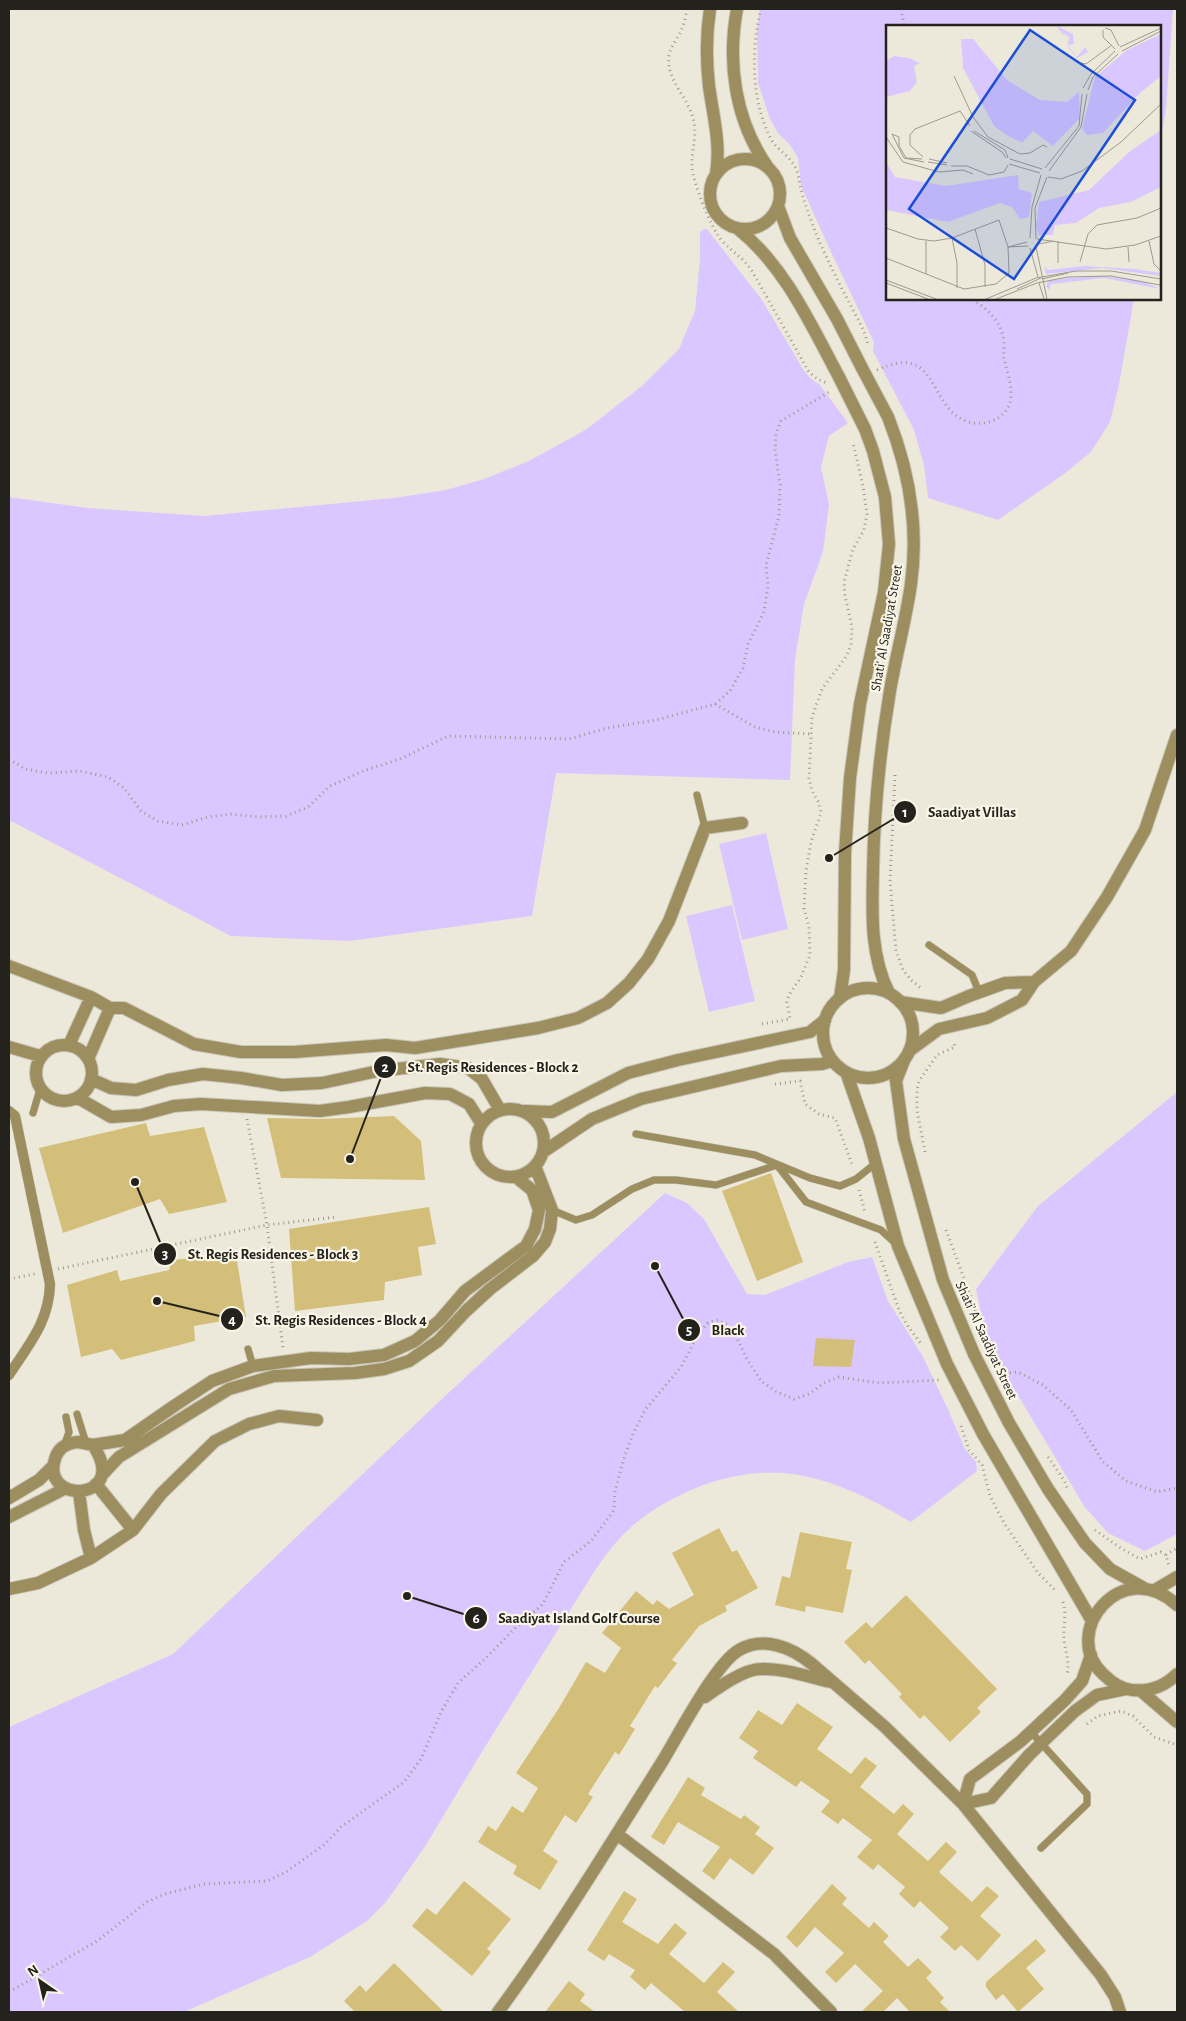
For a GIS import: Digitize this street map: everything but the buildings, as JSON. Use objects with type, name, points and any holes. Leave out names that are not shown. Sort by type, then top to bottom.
[{"type":"street","points":[[710,9],[707,37],[707,66],[718,139],[716,174],[710,195],[712,206],[718,216],[727,224],[747,229],[766,222],[773,215],[778,206],[780,195],[779,184],[774,174],[750,138],[736,88],[733,40],[737,9]]},
{"type":"street","points":[[716,174],[724,166],[735,160],[746,158],[757,160],[767,166]]},
{"type":"street","name":"Shati' Al Saadiyat Street","points":[[778,206],[790,238],[837,318],[888,417],[904,463],[911,502],[914,534],[911,582],[886,714],[879,766],[874,844],[873,935],[878,966],[889,993]]},
{"type":"street","name":"Shati' Al Saadiyat Street","points":[[737,228],[759,247],[778,270],[837,383],[860,432],[873,451],[885,497],[888,544],[884,592],[860,704],[850,778],[845,853],[844,970],[840,998]]},
{"type":"street","points":[[907,1055],[913,1032],[908,1012],[889,993],[880,990],[860,989],[840,998],[831,1007],[825,1020],[823,1034],[825,1048],[832,1061],[846,1072],[858,1077],[872,1078],[884,1075],[896,1068],[907,1055],[939,1029],[987,1018],[1022,1000],[1034,982],[1071,951],[1107,897],[1145,830],[1177,736]]},
{"type":"street","points":[[9,966],[91,997],[110,1008],[124,1008],[194,1044],[240,1052],[294,1052],[386,1045],[414,1048],[538,1028],[578,1018],[607,1003],[629,983],[648,959],[669,921],[704,828],[742,823]]},
{"type":"street","points":[[900,1002],[941,1008],[979,992],[1005,984],[1034,982]]},
{"type":"street","points":[[69,1045],[91,997]]},
{"type":"street","points":[[88,1059],[110,1008]]},
{"type":"street","points":[[825,1020],[810,1032],[678,1060],[628,1073],[552,1112],[516,1109],[500,1110],[490,1115],[482,1123],[476,1134],[475,1145],[478,1156],[484,1166],[493,1173],[504,1177],[516,1176],[526,1173],[535,1166],[543,1152],[592,1119],[641,1099],[781,1066],[822,1064],[832,1061]]},
{"type":"street","points":[[69,1045],[83,1052],[88,1059],[92,1079],[89,1086],[78,1098],[70,1101],[53,1100],[40,1089],[35,1073],[40,1056],[53,1047],[69,1045]]},
{"type":"street","points":[[9,1047],[40,1056]]},
{"type":"street","name":"Shati' Al Saadiyat Street","points":[[907,1055],[896,1081],[904,1139],[943,1280],[974,1354],[1009,1423],[1048,1489],[1085,1543],[1110,1569],[1169,1597],[1177,1605]]},
{"type":"street","points":[[92,1079],[111,1088],[136,1090],[168,1080],[203,1074],[282,1085],[322,1083],[378,1071],[440,1064],[468,1068],[482,1079],[500,1110]]},
{"type":"street","points":[[846,1072],[876,1163],[898,1246],[947,1364],[982,1434],[1092,1621]]},
{"type":"street","points":[[78,1098],[111,1117],[140,1115],[174,1106],[201,1104],[320,1110],[349,1108],[425,1093],[450,1094],[469,1104],[482,1123]]},
{"type":"street","points":[[9,1111],[15,1116],[50,1284],[50,1302],[44,1321],[9,1375]]},
{"type":"street","points":[[524,1111],[539,1124],[543,1133],[543,1152]]},
{"type":"street","points":[[53,1466],[54,1475],[66,1488],[79,1492],[85,1491],[119,1457],[229,1390],[274,1376],[355,1373],[384,1369],[409,1361],[438,1341],[466,1311],[490,1289],[533,1256],[545,1242],[550,1229],[552,1210],[535,1166]]},
{"type":"street","points":[[9,1498],[39,1480],[53,1466],[58,1452],[64,1446],[71,1443],[90,1444],[125,1440],[212,1381],[252,1366],[285,1361],[311,1358],[349,1359],[384,1355],[415,1341],[440,1320],[465,1292],[526,1246],[535,1229],[539,1210],[532,1190],[516,1176]]},
{"type":"street","points":[[9,1589],[38,1583],[91,1558],[132,1530],[161,1494],[215,1441],[249,1424],[279,1416],[317,1420]]},
{"type":"street","points":[[90,1444],[101,1457],[103,1468],[99,1479]]},
{"type":"street","points":[[99,1479],[132,1530]]},
{"type":"street","points":[[9,1517],[66,1488]]},
{"type":"street","points":[[79,1492],[91,1558]]},
{"type":"street","points":[[1173,1572],[1149,1589],[1128,1590],[1112,1596],[1100,1607],[1092,1621],[1088,1638],[1091,1655],[1099,1670],[1111,1682],[1126,1689],[1141,1691],[1156,1688],[1170,1681],[1177,1674]]},
{"type":"street","points":[[498,2012],[526,1974],[617,1834],[725,1661],[739,1650],[758,1644],[777,1644],[799,1654],[834,1683],[885,1727],[963,1804],[1101,1975],[1115,1997],[1120,2012]]},
{"type":"street","points":[[963,1804],[970,1780],[1031,1732],[1065,1700],[1082,1681],[1091,1655]]},
{"type":"street","points":[[698,1702],[729,1680],[760,1668],[787,1671],[834,1683]]},
{"type":"street","points":[[963,1804],[991,1798],[1041,1744],[1075,1712],[1097,1695],[1126,1689]]},
{"type":"street","points":[[1141,1691],[1177,1722]]},
{"type":"street","points":[[617,1834],[774,1954],[831,2012]]},
{"type":"lane","points":[[697,795],[704,828]]},
{"type":"lane","points":[[929,946],[972,975],[979,992]]},
{"type":"lane","points":[[33,1113],[40,1089]]},
{"type":"lane","points":[[636,1134],[755,1155],[810,1178],[840,1186],[856,1179],[876,1163]]},
{"type":"lane","points":[[552,1210],[576,1220],[592,1215],[632,1189],[654,1180],[676,1180],[716,1185],[776,1165]]},
{"type":"lane","points":[[776,1165],[806,1202],[881,1230],[898,1246]]},
{"type":"lane","points":[[248,1349],[252,1366]]},
{"type":"lane","points":[[77,1414],[90,1444]]},
{"type":"lane","points":[[64,1446],[69,1432],[66,1417]]},
{"type":"lane","points":[[1031,1732],[1087,1794],[1087,1804],[1040,1848]]},
{"type":"path","points":[[688,9],[672,47],[669,65],[674,82],[686,99],[694,120],[696,140],[692,168],[712,226],[722,241],[742,258],[752,271],[810,372],[817,379],[827,383]]},
{"type":"path","points":[[761,9],[756,28],[754,49],[755,71],[763,118],[774,143],[796,169],[806,207],[814,228],[833,272],[863,328],[869,349]]},
{"type":"path","points":[[901,9],[904,25]]},
{"type":"path","points":[[865,371],[893,362],[908,362],[918,366],[935,385],[950,412],[965,421],[978,424],[990,423],[1001,417],[1009,406],[1012,393],[1004,358],[1003,336],[988,309],[974,300]]},
{"type":"path","points":[[9,759],[25,769],[40,772],[80,771],[108,777],[124,788],[141,811],[158,821],[182,825],[208,816],[230,814],[260,817],[286,816],[308,807],[330,786],[363,771],[400,758],[448,736],[569,739],[607,728],[656,720],[715,704],[730,691],[739,676],[743,668],[748,644],[764,612],[768,586],[766,565],[779,516],[780,485],[775,450],[776,433],[781,421],[787,416],[837,383]]},
{"type":"path","points":[[762,1024],[790,1019],[789,995],[801,976],[810,955],[809,926],[804,910],[806,871],[811,842],[821,813],[809,778],[811,734],[815,705],[830,676],[846,657],[852,636],[844,582],[853,549],[864,530],[867,514],[853,443],[860,432]]},
{"type":"path","points":[[715,704],[755,727],[775,732],[811,734]]},
{"type":"path","points":[[896,772],[890,881],[896,951],[903,970],[920,989],[927,990]]},
{"type":"path","points":[[925,1154],[917,1110],[919,1081],[937,1054],[955,1046],[954,1041]]},
{"type":"path","points":[[245,1107],[267,1225],[285,1361]]},
{"type":"path","points":[[9,1279],[267,1225],[336,1217]]},
{"type":"path","points":[[945,1227],[975,1308],[978,1327]]},
{"type":"path","points":[[9,1992],[97,1941],[147,1902],[165,1894],[204,1884],[267,1881],[286,1872],[325,1844],[342,1827],[404,1782],[421,1759],[441,1712],[458,1683],[543,1604],[564,1562],[592,1540],[614,1510],[617,1480],[633,1434],[645,1410],[681,1367],[699,1334],[708,1323],[718,1320],[729,1326],[762,1382],[777,1392],[794,1399],[809,1394],[824,1383],[839,1377],[879,1383],[942,1380]]},
{"type":"path","points":[[999,1374],[1018,1372],[1043,1385],[1071,1410],[1103,1462],[1126,1481],[1157,1492],[1177,1488]]},
{"type":"path","points":[[960,1424],[969,1450],[982,1465],[990,1496],[1004,1524],[1038,1573],[1058,1593]]},
{"type":"path","points":[[1047,1456],[1064,1480],[1069,1492]]},
{"type":"path","points":[[1094,1528],[1119,1547],[1140,1559],[1161,1552],[1166,1556],[1173,1572]]},
{"type":"path","points":[[1166,1556],[1177,1548]]},
{"type":"path","points":[[1060,1598],[1066,1612],[1064,1642],[1068,1666],[1065,1680]]},
{"type":"path","points":[[1087,1724],[1098,1716],[1121,1711],[1133,1716],[1154,1737],[1177,1746]]},
{"type":"shaded area","points":[[760,9],[1173,9],[1166,109],[1161,139],[1161,25],[886,25],[886,300],[1134,300],[1119,385],[1110,422],[1091,452],[1064,474],[998,520],[928,498],[924,465],[914,430],[873,351],[874,342],[801,186],[798,158],[790,145],[778,133],[770,119],[758,83],[757,30]]},
{"type":"shaded area","points":[[707,229],[762,300],[803,369],[810,378],[820,385],[848,423],[829,436],[821,467],[829,504],[823,552],[804,604],[795,660],[790,780],[556,773],[532,916],[350,941],[231,936],[9,820],[9,497],[88,508],[204,516],[394,498],[446,490],[484,479],[529,461],[587,429],[643,385],[679,349],[695,311],[700,259],[700,232]]},
{"type":"shaded area","points":[[766,833],[788,929],[742,940],[719,844]]},
{"type":"shaded area","points":[[732,905],[755,1001],[709,1012],[686,916]]},
{"type":"shaded area","points":[[1177,1092],[1177,1534],[1145,1551],[1108,1533],[1084,1506],[1007,1377],[985,1332],[976,1289],[1038,1206]]},
{"type":"shaded area","points":[[665,1193],[687,1203],[704,1219],[747,1294],[765,1295],[848,1262],[872,1257],[888,1301],[922,1355],[965,1449],[976,1462],[977,1471],[911,1522],[839,1486],[792,1474],[751,1474],[730,1477],[709,1483],[670,1500],[630,1528],[603,1559],[426,1845],[386,1902],[367,1921],[310,1957],[184,2012],[9,2012],[9,1727],[173,1654],[444,1397]]},
{"type":"place","name":"Saadiyat Villas","points":[[829,858]]},
{"type":"place","name":"St. Regis Residences - Block 2","points":[[350,1159]]},
{"type":"place","name":"St. Regis Residences - Block 3","points":[[135,1182]]},
{"type":"place","name":"Black","points":[[655,1266]]},
{"type":"place","name":"St. Regis Residences - Block 4","points":[[157,1301]]},
{"type":"place","name":"Saadiyat Island Golf Course","points":[[407,1596]]}]
